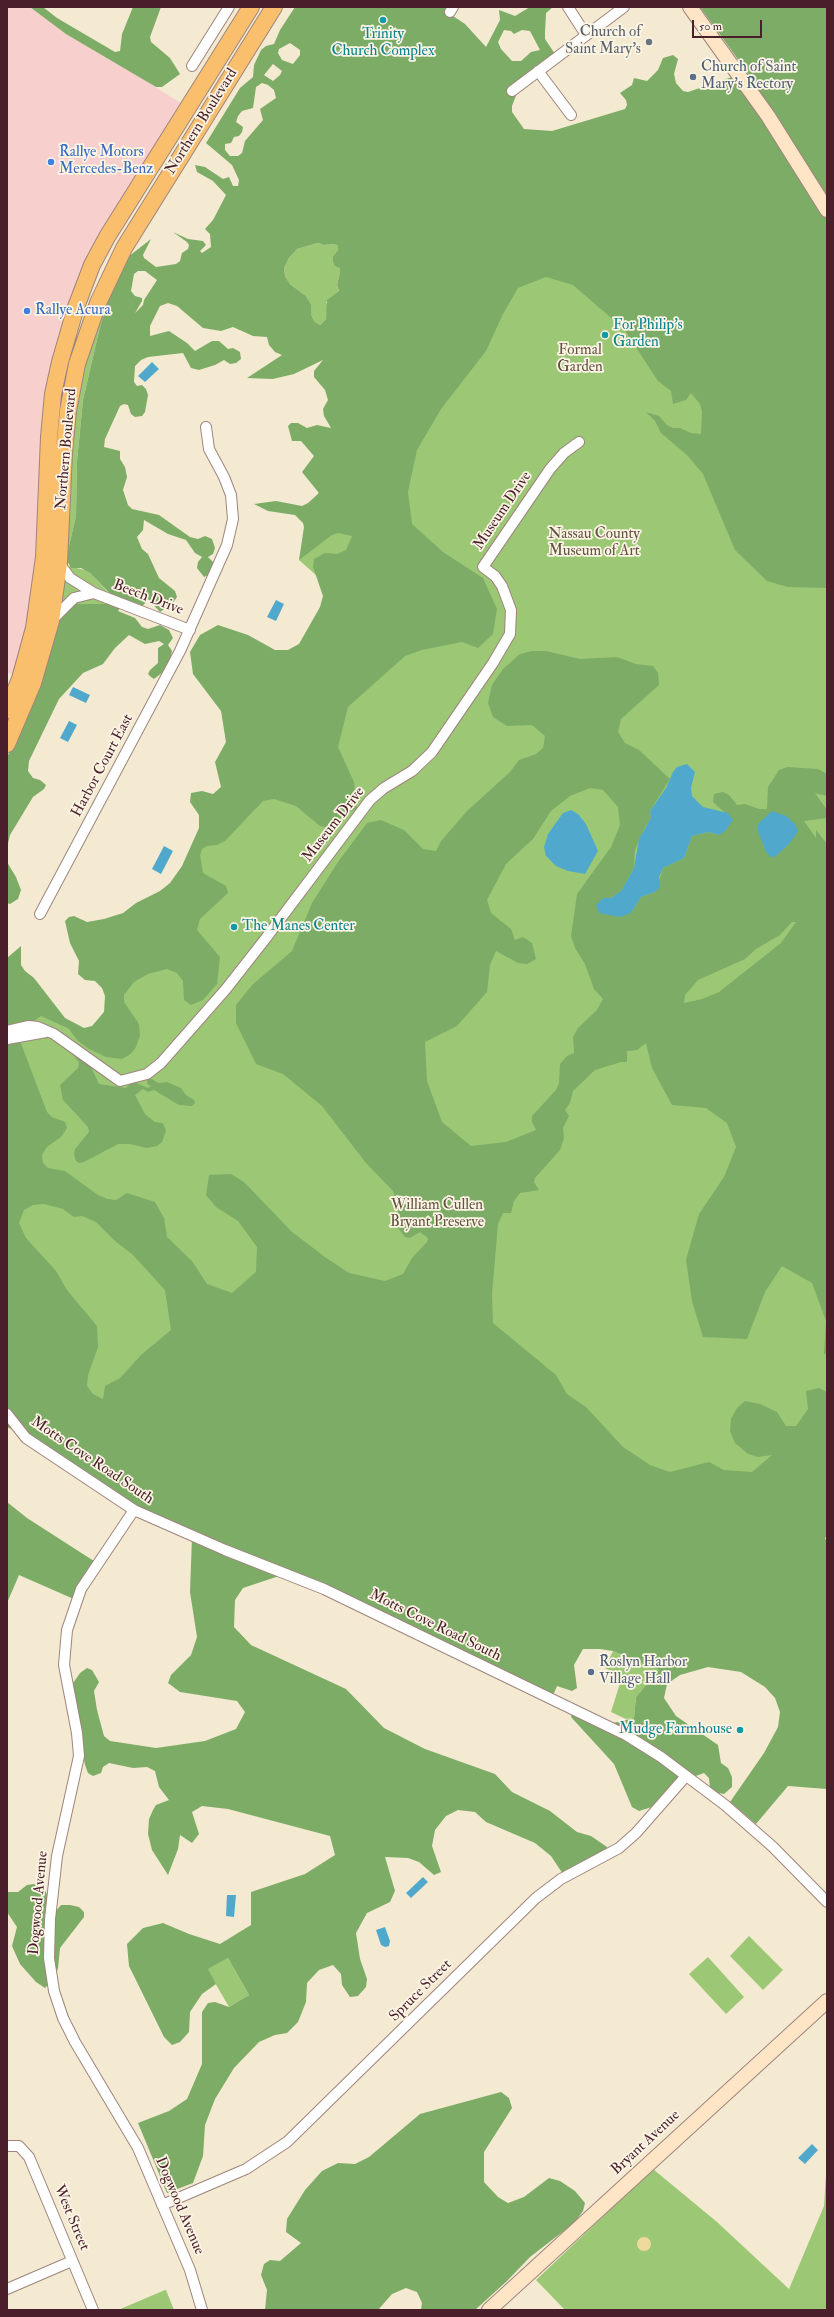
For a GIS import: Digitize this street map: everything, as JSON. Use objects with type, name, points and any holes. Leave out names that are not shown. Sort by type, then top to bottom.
[{"type":"main road","name":"Northern Boulevard","points":[[7,710],[26,657],[40,590],[49,437],[54,394],[60,362],[78,299],[107,237],[251,7]]},
{"type":"main road","name":"Northern Boulevard","points":[[7,744],[33,683],[51,621],[59,563],[64,453],[73,382],[98,303],[124,248],[274,7]]},
{"type":"main road","points":[[690,7],[768,116],[827,210]]},
{"type":"main road","points":[[107,237],[124,248]]},
{"type":"main road","name":"Bryant Avenue","points":[[489,2310],[827,2001]]},
{"type":"street","points":[[192,66],[229,7]]},
{"type":"street","points":[[568,7],[586,35]]},
{"type":"street","points":[[512,91],[624,7]]},
{"type":"street","points":[[538,71],[572,115]]},
{"type":"street","name":"Harbor Court East","points":[[40,914],[190,630],[227,545],[233,519],[233,506],[228,485],[210,449],[206,427]]},
{"type":"street","name":"Museum Drive","points":[[7,1031],[29,1026],[50,1032],[64,1040],[120,1081],[147,1074],[161,1064],[245,965],[370,800],[384,788],[412,771],[432,752],[493,663],[510,634],[511,610],[502,586],[495,576],[483,567],[550,469],[564,453],[579,442]]},
{"type":"street","name":"Beech Drive","points":[[59,563],[70,578],[94,594],[190,630]]},
{"type":"street","name":"Beech Drive","points":[[51,621],[74,598],[94,594]]},
{"type":"street","points":[[7,1039],[50,1032]]},
{"type":"street","name":"Motts Cove Road South","points":[[7,1414],[26,1438],[134,1510],[219,1548],[324,1589],[541,1692],[626,1735],[661,1757],[754,1830],[827,1902]]},
{"type":"street","name":"Dogwood Avenue","points":[[134,1510],[81,1589],[67,1630],[64,1665],[77,1733],[79,1756],[57,1856],[50,1919],[49,1958],[54,1991],[63,2018],[75,2042],[126,2126],[190,2270],[202,2310]]},
{"type":"street","name":"Spruce Street","points":[[162,2205],[246,2169],[287,2142],[536,1898],[560,1879],[619,1848],[636,1833],[686,1776]]},
{"type":"street","name":"West Street","points":[[10,2145],[24,2150],[29,2156],[93,2310]]},
{"type":"street","points":[[7,2290],[72,2261]]},
{"type":"shaded area","points":[[7,7],[35,7],[64,29],[187,107],[107,237],[60,362],[46,521],[20,679],[7,672]]},
{"type":"green space","points":[[30,7],[43,7],[57,18],[115,52],[120,51],[122,34],[133,7],[161,7],[150,37],[151,42],[170,58],[180,74],[162,87],[156,87],[66,34]]},
{"type":"green space","name":"William Cullen Bryant Preserve","points":[[295,7],[458,7],[447,12],[465,24],[486,47],[500,20],[499,10],[515,16],[530,7],[553,7],[546,13],[545,39],[557,57],[517,93],[512,106],[512,112],[524,129],[552,131],[625,109],[627,105],[626,100],[620,93],[632,85],[634,78],[647,81],[658,70],[663,58],[673,55],[678,59],[674,74],[676,83],[683,91],[688,92],[735,76],[759,93],[745,69],[700,7],[827,7],[827,588],[788,587],[767,581],[735,550],[703,474],[687,455],[661,433],[655,421],[646,412],[659,416],[667,425],[673,428],[680,428],[691,433],[701,434],[702,411],[700,404],[691,393],[686,400],[673,404],[671,391],[658,381],[624,329],[573,285],[546,277],[518,288],[503,314],[486,351],[441,409],[417,450],[408,492],[412,524],[443,552],[483,578],[497,609],[493,634],[478,648],[462,642],[422,650],[405,656],[348,707],[338,747],[354,782],[357,809],[343,814],[334,829],[320,826],[296,806],[274,799],[263,801],[225,841],[202,849],[200,855],[203,873],[226,886],[228,893],[200,919],[197,930],[220,957],[217,984],[203,1000],[191,1005],[184,1000],[183,981],[177,973],[167,969],[148,974],[134,982],[124,995],[124,1002],[139,1024],[140,1036],[135,1049],[122,1059],[106,1057],[89,1049],[78,1041],[69,1029],[41,1016],[17,1033],[47,1112],[52,1117],[65,1122],[67,1128],[61,1137],[47,1147],[42,1155],[43,1163],[48,1168],[65,1171],[98,1195],[107,1199],[116,1200],[127,1193],[155,1202],[164,1218],[167,1237],[192,1261],[207,1284],[232,1293],[256,1272],[257,1247],[238,1221],[216,1207],[206,1195],[209,1175],[231,1174],[244,1182],[292,1232],[349,1273],[385,1281],[403,1274],[412,1258],[427,1242],[428,1238],[420,1232],[410,1238],[405,1237],[396,1225],[399,1207],[393,1191],[366,1163],[322,1106],[283,1074],[256,1064],[236,1023],[236,1005],[252,985],[292,951],[312,903],[338,862],[367,823],[381,820],[404,830],[423,849],[436,851],[441,841],[467,811],[510,772],[519,760],[536,754],[543,748],[545,736],[532,725],[507,726],[493,717],[488,703],[492,685],[503,669],[520,654],[532,651],[546,651],[580,659],[617,657],[636,664],[653,666],[658,673],[659,685],[621,719],[618,732],[625,743],[639,750],[670,779],[650,811],[651,818],[644,829],[635,850],[634,868],[629,877],[621,891],[611,898],[603,898],[631,913],[641,897],[655,892],[663,868],[684,858],[692,836],[708,832],[719,835],[733,820],[713,802],[714,794],[723,792],[729,795],[737,805],[745,804],[759,809],[767,809],[768,787],[779,770],[787,767],[818,769],[824,772],[827,775],[827,796],[815,793],[827,810],[827,818],[804,821],[816,838],[816,830],[827,844],[827,1356],[824,1353],[826,1321],[812,1283],[782,1266],[765,1292],[747,1339],[703,1337],[692,1301],[686,1260],[699,1214],[724,1177],[736,1147],[727,1123],[706,1108],[672,1105],[652,1068],[646,1043],[637,1050],[627,1051],[627,1062],[621,1062],[595,1070],[573,1091],[570,1103],[565,1110],[569,1116],[563,1128],[564,1138],[560,1150],[535,1178],[534,1182],[539,1190],[520,1193],[514,1201],[511,1213],[503,1213],[498,1224],[492,1294],[493,1323],[556,1375],[567,1394],[586,1407],[623,1447],[650,1465],[670,1472],[709,1462],[724,1470],[752,1472],[772,1455],[758,1457],[748,1454],[735,1443],[730,1431],[731,1419],[737,1408],[745,1401],[760,1404],[777,1412],[786,1426],[796,1426],[808,1409],[806,1391],[819,1388],[827,1392],[827,1536],[825,1538],[827,1542],[827,1789],[788,1786],[756,1824],[730,1802],[764,1753],[778,1727],[780,1712],[775,1698],[765,1687],[741,1672],[708,1667],[680,1675],[667,1684],[664,1698],[676,1716],[718,1745],[721,1763],[728,1768],[732,1777],[732,1787],[724,1794],[713,1792],[710,1788],[709,1778],[704,1773],[685,1780],[655,1806],[639,1811],[632,1807],[614,1764],[571,1717],[572,1714],[605,1725],[634,1718],[636,1697],[659,1670],[613,1651],[583,1649],[574,1665],[577,1688],[572,1691],[557,1686],[554,1693],[549,1694],[285,1574],[243,1588],[235,1600],[234,1627],[251,1645],[346,1689],[384,1728],[425,1749],[495,1774],[512,1792],[550,1811],[577,1832],[591,1836],[607,1847],[606,1857],[565,1877],[551,1856],[535,1843],[486,1822],[475,1812],[458,1810],[446,1816],[435,1830],[432,1846],[441,1872],[434,1875],[419,1862],[408,1858],[385,1857],[395,1891],[390,1902],[367,1913],[356,1933],[360,1959],[367,1979],[366,1987],[358,1996],[350,1997],[342,1985],[341,1974],[333,1965],[319,1970],[307,1983],[306,2002],[298,2022],[287,2033],[275,2035],[259,2042],[234,2068],[215,2099],[205,2125],[203,2156],[193,2183],[167,2193],[138,2123],[169,2111],[187,2099],[202,2064],[202,2012],[208,2003],[215,2002],[229,2007],[249,1995],[228,1958],[208,1969],[216,1984],[202,1994],[190,2012],[189,2032],[180,2042],[172,2045],[164,2037],[129,1966],[127,1944],[143,1928],[163,1923],[189,1934],[220,1944],[251,1925],[251,1892],[305,1874],[335,1855],[330,1836],[228,1809],[202,1806],[192,1812],[199,1834],[192,1843],[180,1835],[178,1849],[168,1875],[152,1850],[148,1834],[149,1819],[156,1805],[169,1800],[159,1787],[155,1771],[147,1767],[133,1768],[109,1763],[103,1767],[101,1773],[93,1776],[88,1773],[85,1765],[71,1686],[80,1673],[87,1668],[92,1670],[99,1682],[94,1691],[97,1710],[104,1736],[110,1741],[156,1748],[205,1741],[236,1729],[245,1712],[237,1701],[180,1692],[168,1683],[171,1675],[191,1655],[197,1637],[190,1592],[192,1537],[163,1525],[29,1437],[7,1427],[7,958],[21,946],[21,965],[25,971],[34,978],[65,1018],[84,1028],[92,1026],[104,1012],[105,996],[102,988],[95,981],[85,980],[78,974],[79,961],[70,943],[65,921],[69,917],[74,916],[87,922],[104,919],[123,913],[136,903],[160,891],[170,883],[182,866],[199,828],[199,815],[190,802],[191,793],[202,791],[213,794],[221,787],[215,762],[226,742],[221,711],[193,674],[190,652],[200,635],[218,625],[248,635],[275,650],[288,650],[299,644],[320,607],[323,596],[313,567],[314,559],[325,553],[337,554],[346,550],[352,536],[338,533],[332,535],[299,560],[304,527],[303,523],[295,515],[268,511],[254,504],[276,501],[302,506],[308,503],[319,493],[302,472],[314,456],[301,441],[292,441],[288,426],[291,423],[298,423],[307,428],[317,425],[331,428],[324,416],[323,409],[328,400],[325,390],[314,377],[314,371],[323,360],[294,374],[273,379],[247,378],[282,355],[275,352],[269,345],[267,337],[253,336],[233,327],[221,331],[203,328],[177,306],[168,303],[160,306],[150,326],[150,336],[169,331],[187,343],[195,351],[212,341],[219,341],[228,349],[233,348],[240,352],[241,359],[236,363],[230,364],[224,360],[215,365],[199,370],[191,368],[183,353],[148,357],[141,360],[135,366],[134,382],[137,386],[142,385],[146,389],[148,395],[145,412],[142,416],[135,417],[131,414],[128,405],[124,404],[120,406],[105,439],[104,447],[120,451],[120,459],[125,467],[127,477],[123,490],[128,505],[132,509],[159,515],[190,537],[198,539],[205,536],[212,539],[215,548],[213,554],[208,557],[213,562],[213,567],[208,575],[204,577],[197,568],[198,562],[202,557],[195,553],[186,540],[168,534],[144,520],[143,530],[137,537],[142,549],[148,554],[159,578],[175,591],[177,597],[172,604],[160,612],[148,599],[142,607],[120,608],[118,611],[135,618],[142,627],[148,629],[160,625],[169,630],[173,638],[168,645],[172,651],[170,660],[162,673],[154,679],[148,674],[150,670],[158,663],[158,648],[164,644],[159,641],[145,644],[129,635],[115,648],[103,664],[83,673],[59,699],[29,761],[28,771],[33,778],[40,780],[46,785],[44,789],[33,797],[10,835],[7,848],[7,757],[15,741],[51,621],[68,607],[75,604],[120,604],[90,573],[81,568],[71,568],[66,559],[76,516],[77,461],[83,400],[99,331],[111,291],[124,260],[151,239],[143,255],[144,258],[156,267],[176,264],[180,261],[182,253],[188,249],[189,245],[187,242],[173,232],[188,239],[203,241],[206,245],[200,251],[202,253],[211,247],[210,234],[205,229],[213,220],[226,195],[213,181],[197,172],[195,165],[205,167],[223,179],[229,177],[233,186],[238,186],[239,180],[232,165],[206,143],[240,88],[253,77],[254,65],[261,50],[266,46],[274,44],[280,30]],"holes":[[[504,30],[511,31],[514,34],[522,30],[530,31],[540,50],[531,52],[521,61],[512,61],[501,49],[498,42]],[[290,43],[300,50],[300,55],[293,64],[282,60],[278,53],[279,49]],[[273,64],[282,71],[273,81],[264,75]],[[262,83],[268,85],[274,90],[276,98],[260,109],[263,120],[245,141],[242,153],[238,156],[230,156],[225,150],[225,144],[231,143],[234,137],[239,136],[242,132],[243,127],[236,122],[242,111],[253,108],[256,87]],[[318,243],[324,245],[334,244],[338,246],[338,250],[333,256],[333,262],[335,266],[340,268],[337,285],[339,291],[327,300],[326,319],[320,325],[314,321],[311,314],[311,304],[306,296],[290,284],[285,276],[284,268],[289,258],[297,249]],[[138,271],[145,271],[157,280],[144,300],[143,305],[135,313],[142,301],[142,298],[135,296],[131,291],[134,274]],[[590,788],[603,790],[618,807],[620,825],[611,847],[577,894],[571,936],[575,948],[585,964],[594,989],[603,999],[597,1010],[578,1028],[573,1037],[574,1053],[567,1056],[560,1064],[559,1083],[556,1090],[532,1116],[532,1122],[536,1130],[506,1142],[471,1146],[442,1122],[427,1081],[425,1042],[457,1026],[487,992],[490,965],[496,951],[518,963],[527,964],[536,959],[532,943],[523,937],[515,940],[511,929],[491,913],[487,900],[506,864],[533,839],[551,811],[570,796]],[[790,843],[771,857],[763,845]],[[792,922],[796,922],[781,943],[719,992],[702,999],[684,1003],[685,995],[698,980],[745,959],[756,949],[780,935]],[[44,1204],[63,1209],[74,1217],[82,1216],[96,1222],[115,1241],[132,1254],[165,1290],[171,1330],[141,1355],[120,1378],[105,1386],[103,1399],[93,1394],[87,1386],[88,1375],[98,1347],[97,1326],[67,1290],[56,1271],[26,1238],[19,1223],[24,1210],[33,1205]]]},
{"type":"green space","name":"William Cullen Bryant Preserve","points":[[479,145],[827,217],[827,1510],[7,1422],[7,1020],[41,1015],[89,1039],[335,592],[299,560],[355,365]]},
{"type":"green space","points":[[318,243],[324,245],[334,244],[338,246],[338,250],[333,256],[333,262],[340,268],[337,285],[339,292],[326,302],[328,306],[326,319],[320,325],[314,321],[311,314],[311,304],[306,296],[290,284],[285,276],[284,268],[289,258],[297,249]]},
{"type":"green space","points":[[109,302],[99,331],[83,400],[77,461],[76,516],[66,559],[68,566],[85,570],[90,573],[120,605],[87,604],[63,610],[57,586],[68,411],[104,304]]},
{"type":"green space","points":[[7,862],[16,877],[21,890],[18,899],[10,904],[7,903]]},
{"type":"green space","points":[[73,1056],[90,1065],[99,1084],[126,1088],[130,1084],[136,1083],[148,1088],[151,1086],[147,1084],[147,1080],[152,1079],[158,1083],[167,1082],[181,1088],[186,1095],[194,1100],[195,1103],[192,1106],[179,1105],[154,1090],[148,1092],[143,1089],[135,1095],[145,1114],[155,1122],[163,1123],[166,1131],[162,1142],[157,1146],[147,1148],[130,1144],[118,1144],[84,1162],[79,1163],[76,1161],[74,1154],[75,1149],[89,1132],[88,1127],[63,1100],[60,1085],[78,1068],[79,1062]]},
{"type":"green space","points":[[7,1502],[27,1518],[97,1563],[76,1600],[19,1575],[7,1603]]},
{"type":"green space","points":[[613,1651],[660,1670],[636,1697],[634,1718],[626,1719],[611,1712],[621,1680],[618,1675],[605,1668]]},
{"type":"green space","points":[[34,1884],[44,1888],[55,1912],[61,1905],[70,1905],[79,1907],[84,1912],[84,1917],[60,1948],[58,1968],[55,1977],[45,1988],[36,1982],[20,1964],[12,1946],[17,1927],[7,1912],[7,1892],[18,1892],[27,1885]]},
{"type":"green space","points":[[749,1936],[783,1970],[763,1990],[730,1956]]},
{"type":"green space","points":[[708,1957],[744,1997],[726,2014],[689,1974]]},
{"type":"green space","points":[[228,1958],[249,1995],[229,2007],[207,1969]]},
{"type":"green space","points":[[501,2092],[509,2098],[512,2108],[484,2152],[484,2182],[498,2197],[508,2203],[524,2197],[549,2178],[560,2181],[575,2191],[585,2203],[583,2211],[574,2223],[530,2257],[507,2281],[475,2310],[421,2310],[422,2303],[417,2292],[406,2288],[392,2294],[378,2310],[265,2310],[267,2290],[261,2275],[264,2264],[270,2260],[280,2261],[301,2243],[286,2232],[287,2219],[305,2190],[322,2171],[338,2163],[355,2164],[369,2157],[420,2114]]},
{"type":"green space","points":[[827,2158],[827,2310],[565,2310],[536,2280],[653,2169],[717,2222],[789,2289],[824,2206]]},
{"type":"green space","points":[[165,2290],[174,2310],[118,2310]]},
{"type":"sand","points":[[641,2237],[647,2237],[651,2241],[651,2247],[647,2251],[641,2251],[637,2247],[637,2241]]},
{"type":"water","points":[[152,362],[159,369],[145,382],[138,376]]},
{"type":"water","points":[[276,600],[284,604],[276,621],[267,617]]},
{"type":"water","points":[[73,687],[90,695],[86,703],[69,695]]},
{"type":"water","points":[[69,721],[77,725],[68,742],[60,738]]},
{"type":"water","points":[[687,764],[695,772],[691,788],[692,796],[703,807],[728,813],[733,820],[725,831],[719,835],[708,832],[692,836],[684,858],[663,868],[659,877],[660,887],[655,892],[641,897],[631,913],[620,917],[599,913],[596,905],[603,898],[611,898],[621,891],[634,868],[639,839],[651,818],[650,811],[666,788],[673,772],[677,767]]},
{"type":"water","points":[[571,810],[578,814],[586,824],[598,851],[585,874],[568,871],[556,866],[546,856],[544,847],[548,834],[563,813]]},
{"type":"water","points":[[772,811],[786,816],[795,824],[798,831],[790,843],[775,857],[771,857],[766,852],[757,828],[759,823]]},
{"type":"water","points":[[164,846],[173,851],[161,874],[152,869]]},
{"type":"water","points":[[423,1877],[428,1882],[411,1898],[406,1893]]},
{"type":"water","points":[[227,1895],[236,1895],[234,1917],[226,1916]]},
{"type":"water","points":[[385,1927],[390,1941],[389,1946],[385,1947],[381,1945],[376,1930]]},
{"type":"water","points":[[812,2144],[818,2150],[805,2164],[798,2158]]},
{"type":"place","name":"Trinity Church Complex","points":[[383,20]]},
{"type":"place","name":"Church of Saint Mary's","points":[[649,42]]},
{"type":"place","name":"Church of Saint Mary's Rectory","points":[[693,77]]},
{"type":"place","name":"Rallye Motors Mercedes-Benz","points":[[51,162]]},
{"type":"place","name":"Rallye Acura","points":[[27,311]]},
{"type":"place","name":"For Philip's Garden","points":[[605,335]]},
{"type":"place","name":"The Manes Center","points":[[234,927]]},
{"type":"place","name":"Roslyn Harbor Village Hall","points":[[591,1672]]},
{"type":"place","name":"Mudge Farmhouse","points":[[740,1730]]},
{"type":"park label","name":"Formal Garden","points":[[580,360]]},
{"type":"park label","name":"Nassau County Museum of Art","points":[[594,544]]}]
